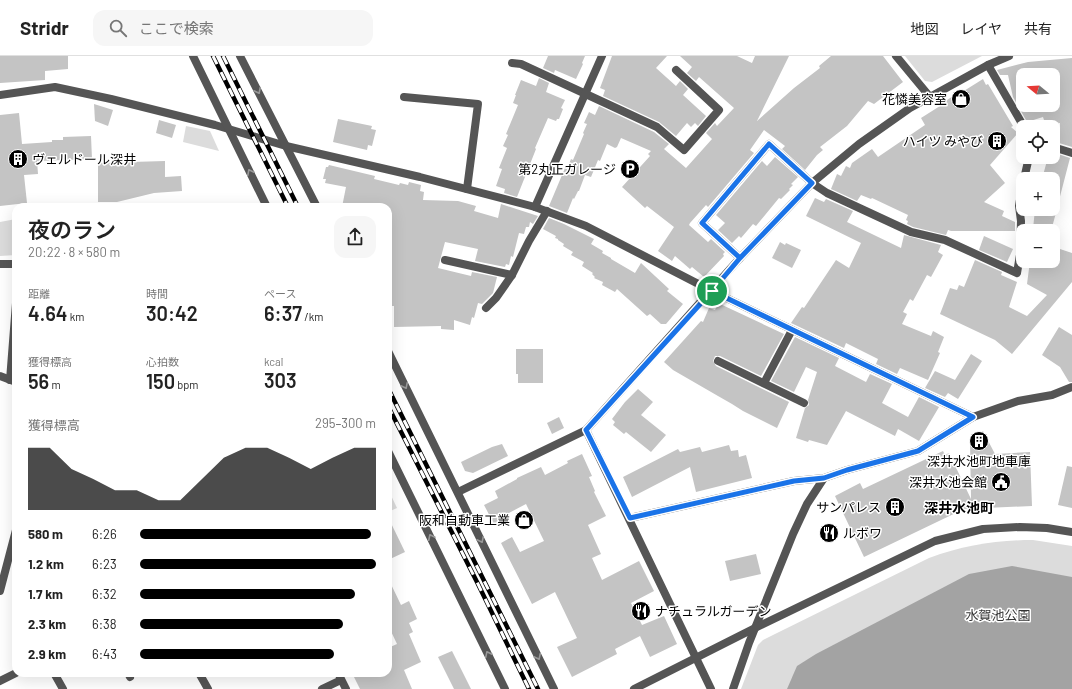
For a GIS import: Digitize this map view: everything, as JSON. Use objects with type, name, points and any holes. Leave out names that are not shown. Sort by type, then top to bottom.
[{"type":"street","points":[[193,56],[265,203]]},
{"type":"street","points":[[240,56],[315,203]]},
{"type":"street","points":[[534,207],[602,56]]},
{"type":"street","points":[[896,56],[930,98]]},
{"type":"street","points":[[458,492],[586,430],[740,258],[812,183],[860,144],[910,108],[988,65],[1009,56]]},
{"type":"street","points":[[512,63],[521,64],[657,127],[684,150],[719,110],[676,70]]},
{"type":"street","points":[[988,65],[1020,120]]},
{"type":"street","points":[[0,95],[55,87],[111,99],[228,129],[286,146],[467,189],[547,211],[586,226],[712,291],[973,417]]},
{"type":"street","points":[[404,97],[478,104],[467,189]]},
{"type":"street","points":[[740,258],[702,223],[769,144],[812,183],[827,193],[911,232],[945,240],[1017,273],[1020,248],[1020,216]]},
{"type":"street","points":[[1060,149],[1072,153]]},
{"type":"street","points":[[486,308],[496,298],[512,275],[529,241],[547,211]]},
{"type":"street","points":[[445,260],[512,275]]},
{"type":"street","points":[[0,264],[12,264]]},
{"type":"street","points":[[764,383],[792,330]]},
{"type":"street","points":[[392,359],[554,689]]},
{"type":"street","points":[[718,361],[804,403]]},
{"type":"street","points":[[0,376],[12,381]]},
{"type":"street","points":[[630,518],[794,481],[824,478],[847,470],[918,451],[973,417],[1018,401],[1052,395],[1072,387]]},
{"type":"street","points":[[586,430],[630,518],[711,689]]},
{"type":"street","points":[[392,465],[505,689]]},
{"type":"street","points":[[733,689],[793,534],[807,504],[824,478]]},
{"type":"street","points":[[634,689],[757,626],[935,541],[983,529],[1020,526],[1072,532]]},
{"type":"street","points":[[0,591],[12,545]]},
{"type":"street","points":[[0,681],[12,675]]},
{"type":"street","points":[[56,677],[63,689]]},
{"type":"street","points":[[201,677],[208,689]]},
{"type":"street","points":[[322,689],[339,677]]},
{"type":"street","points":[[340,677],[346,689]]},
{"type":"green space","points":[[905,56],[982,56],[932,82],[925,81]]},
{"type":"green space","points":[[186,126],[210,131],[219,151],[183,142]]},
{"type":"green space","points":[[12,220],[12,255],[0,256],[0,222]]},
{"type":"green space","points":[[392,497],[397,508],[392,510]]},
{"type":"green space","name":"水賀池公園","points":[[1033,540],[1072,546],[1072,689],[741,689],[758,645],[763,640],[942,553],[981,544]]},
{"type":"shaded area","name":"水賀池公園","points":[[1012,566],[1072,577],[1072,689],[787,689],[797,666],[816,654],[969,574]]},
{"type":"building","points":[[0,56],[68,56],[68,69],[45,71],[45,80],[0,83]]},
{"type":"building","points":[[548,56],[585,56],[576,79],[555,70],[554,73],[543,68]]},
{"type":"building","points":[[612,56],[667,56],[656,68],[676,86],[680,81],[688,89],[683,95],[706,116],[698,126],[695,123],[691,127],[687,123],[676,136],[659,122],[603,96],[605,90],[600,88]]},
{"type":"building","points":[[680,56],[737,56],[752,63],[755,56],[789,56],[757,121],[794,88],[820,68],[819,66],[831,56],[883,56],[903,82],[874,104],[868,101],[847,126],[820,147],[823,150],[805,170],[782,149],[785,146],[764,130],[750,150],[754,153],[708,207],[706,205],[689,225],[708,242],[711,239],[725,252],[723,254],[724,256],[704,277],[692,267],[690,269],[675,256],[672,261],[658,251],[674,227],[647,206],[645,208],[622,187],[650,156],[648,154],[651,151],[621,138],[617,147],[615,148],[607,144],[591,177],[585,175],[579,191],[574,199],[573,198],[567,213],[549,206],[565,168],[567,169],[571,159],[573,160],[584,134],[583,133],[587,124],[584,123],[589,112],[595,115],[599,106],[654,132],[669,144],[664,149],[686,168],[712,139],[706,133],[715,123],[717,126],[734,108],[699,77],[696,81],[687,73],[692,67]]},
{"type":"building","points":[[1072,58],[1072,147],[1060,143],[1060,120],[1044,120],[1043,117],[1033,120],[1026,120],[1021,112],[1060,112],[1060,68],[1016,68],[1016,102],[1013,97],[1008,75],[1000,75],[997,70],[1028,62]]},
{"type":"building","points":[[539,78],[549,83],[546,92],[565,100],[561,108],[563,109],[559,119],[556,121],[548,118],[517,197],[504,193],[505,189],[496,186],[502,169],[499,168],[507,148],[503,146],[508,135],[506,134],[518,105],[513,103],[521,80],[536,86]]},
{"type":"building","points":[[983,79],[986,85],[988,84],[1013,126],[1011,127],[1016,131],[1016,135],[990,165],[1005,183],[984,202],[1004,211],[1002,216],[1015,222],[1015,231],[948,230],[946,235],[913,227],[907,224],[908,221],[906,220],[908,215],[872,198],[871,199],[861,195],[857,201],[831,189],[837,174],[841,176],[846,166],[850,168],[852,163],[872,149],[878,157],[925,125],[921,118],[958,93],[959,94]]},
{"type":"building","points":[[94,104],[113,110],[108,126],[95,121]]},
{"type":"building","name":"ヴェルドール深井","points":[[19,113],[22,144],[52,142],[52,140],[63,140],[63,137],[91,136],[92,159],[37,161],[38,174],[24,175],[27,203],[12,203],[12,205],[0,206],[0,115]]},
{"type":"building","points":[[338,119],[372,126],[371,129],[376,130],[372,146],[368,145],[367,150],[333,142]]},
{"type":"building","points":[[159,120],[176,125],[172,138],[156,133]]},
{"type":"building","points":[[1060,155],[1070,158],[1060,196],[1060,172],[1044,172],[1046,164],[1060,164]]},
{"type":"building","points":[[775,157],[798,177],[791,184],[793,185],[789,189],[790,190],[781,199],[779,198],[756,226],[753,224],[741,238],[739,236],[732,243],[718,230],[725,223],[716,215],[762,161],[767,166]]},
{"type":"building","points":[[165,161],[165,177],[181,176],[182,191],[154,193],[117,202],[98,202],[98,163]]},
{"type":"building","points":[[329,165],[375,176],[374,179],[399,185],[400,183],[408,185],[409,182],[421,185],[420,191],[424,192],[423,200],[458,201],[476,206],[474,211],[498,218],[501,204],[538,216],[533,224],[530,222],[529,227],[526,227],[524,234],[519,233],[513,257],[511,256],[509,265],[506,264],[505,267],[475,261],[478,249],[445,242],[438,268],[471,276],[472,272],[497,277],[493,293],[482,304],[478,303],[474,318],[472,317],[470,325],[454,320],[454,330],[441,329],[441,326],[394,327],[394,306],[392,306],[392,203],[343,203],[346,187],[325,183],[326,179],[323,179],[326,167]]},
{"type":"building","points":[[815,198],[824,202],[826,199],[853,211],[847,222],[901,248],[904,235],[941,245],[938,252],[943,255],[931,277],[927,275],[913,301],[910,299],[903,312],[907,314],[902,324],[931,336],[933,331],[944,337],[938,352],[940,353],[928,380],[900,368],[897,374],[876,364],[878,359],[846,343],[844,348],[791,323],[802,307],[804,308],[836,260],[849,268],[861,243],[806,216]]},
{"type":"building","points":[[1034,216],[1055,216],[1053,224],[1034,224]]},
{"type":"building","points":[[549,218],[594,239],[591,244],[603,251],[602,253],[611,259],[635,273],[641,263],[669,289],[667,291],[683,304],[666,324],[661,324],[650,314],[647,316],[617,289],[615,292],[602,285],[603,282],[594,278],[593,273],[582,266],[584,262],[571,255],[573,252],[563,246],[564,244],[555,238],[556,236],[543,229]]},
{"type":"building","points":[[984,236],[1013,249],[1007,262],[979,250]]},
{"type":"building","points":[[780,242],[785,245],[786,243],[801,250],[792,268],[772,258]]},
{"type":"building","points":[[1060,249],[1072,253],[1072,282],[1012,354],[995,340],[940,314],[950,288],[957,290],[959,285],[964,287],[975,260],[1002,272],[1001,275],[1017,282],[1009,307],[1027,316],[1047,295],[1027,284],[1029,268],[1060,268]]},
{"type":"building","points":[[718,303],[784,334],[761,376],[720,356],[715,356],[713,361],[716,366],[789,402],[777,428],[743,411],[673,370],[664,362],[701,321],[703,322],[709,308],[715,310]]},
{"type":"building","points":[[1059,327],[1072,335],[1072,382],[1069,382],[1060,367],[1042,355]]},
{"type":"building","points":[[795,337],[839,358],[835,366],[866,382],[870,374],[892,384],[882,403],[908,417],[919,397],[939,407],[919,441],[898,429],[895,436],[846,411],[827,445],[809,440],[808,442],[796,438],[805,408],[809,405],[808,400],[817,372],[806,367],[794,392],[771,381]]},
{"type":"building","points":[[516,349],[543,349],[543,383],[518,383],[518,374],[516,374]]},
{"type":"building","points":[[971,354],[982,361],[958,399],[948,393],[945,397],[925,388],[935,371],[955,380]]},
{"type":"building","points":[[638,389],[653,402],[641,415],[666,435],[651,452],[626,432],[624,434],[613,425],[615,422],[612,419],[625,402]]},
{"type":"building","points":[[559,417],[564,428],[552,434],[547,423]]},
{"type":"building","name":"サンパレス","points":[[983,431],[995,454],[1030,452],[1032,506],[964,509],[864,557],[835,496],[860,483],[863,489],[943,451],[945,455],[949,453],[971,499],[970,441]]},
{"type":"building","points":[[502,444],[508,456],[473,473],[465,471],[461,462],[492,447]]},
{"type":"building","points":[[729,445],[731,451],[738,450],[739,457],[746,455],[752,478],[696,492],[690,467],[632,497],[623,477],[678,449],[680,452],[700,447],[702,452]]},
{"type":"building","points":[[582,454],[592,476],[589,477],[595,491],[594,492],[606,516],[588,525],[601,554],[592,558],[602,580],[639,561],[654,591],[631,603],[642,625],[664,616],[677,644],[650,657],[640,636],[615,649],[617,654],[572,677],[557,647],[577,638],[555,592],[532,604],[501,543],[512,537],[520,552],[544,541],[526,504],[503,516],[504,519],[494,524],[484,505],[498,498],[495,491],[517,478],[541,467],[545,475],[568,463],[567,461]]},
{"type":"building","points":[[1067,466],[1072,467],[1072,508],[1058,505]]},
{"type":"building","points":[[392,525],[405,552],[392,558]]},
{"type":"building","points":[[756,554],[761,574],[730,581],[725,561]]},
{"type":"building","points":[[392,586],[401,605],[409,601],[417,619],[409,623],[413,632],[409,634],[421,662],[404,670],[412,689],[360,689],[354,677],[392,677],[392,646],[397,644],[392,633]]},
{"type":"building","points":[[452,651],[471,689],[454,689],[438,657]]},
{"type":"railway","points":[[213,56],[286,203]]},
{"type":"railway","points":[[223,56],[296,203]]},
{"type":"railway","points":[[392,396],[538,689]]},
{"type":"railway","points":[[392,414],[529,689]]},
{"type":"place","name":"花憐美容室","points":[[961,99]]},
{"type":"place","name":"ハイツ みやび","points":[[997,141]]},
{"type":"place","name":"ヴェルドール深井","points":[[18,159]]},
{"type":"place","name":"第2丸正ガレージ","points":[[630,169]]},
{"type":"place","name":"深井水池町地車庫","points":[[979,441]]},
{"type":"place","name":"深井水池会館","points":[[1001,482]]},
{"type":"place","name":"サンパレス","points":[[895,507]]},
{"type":"place","name":"阪和自動車工業","points":[[524,520]]},
{"type":"place","name":"ルボワ","points":[[829,533]]},
{"type":"place","name":"ナチュラルガーデン","points":[[641,611]]},
{"type":"district","name":"深井水池町","points":[[959,508]]},
{"type":"route","points":[[712,291],[586,430],[630,518],[794,481],[824,478],[847,470],[918,451],[973,417],[712,291],[740,258],[812,183],[769,144],[702,223],[740,258],[712,291]]}]
